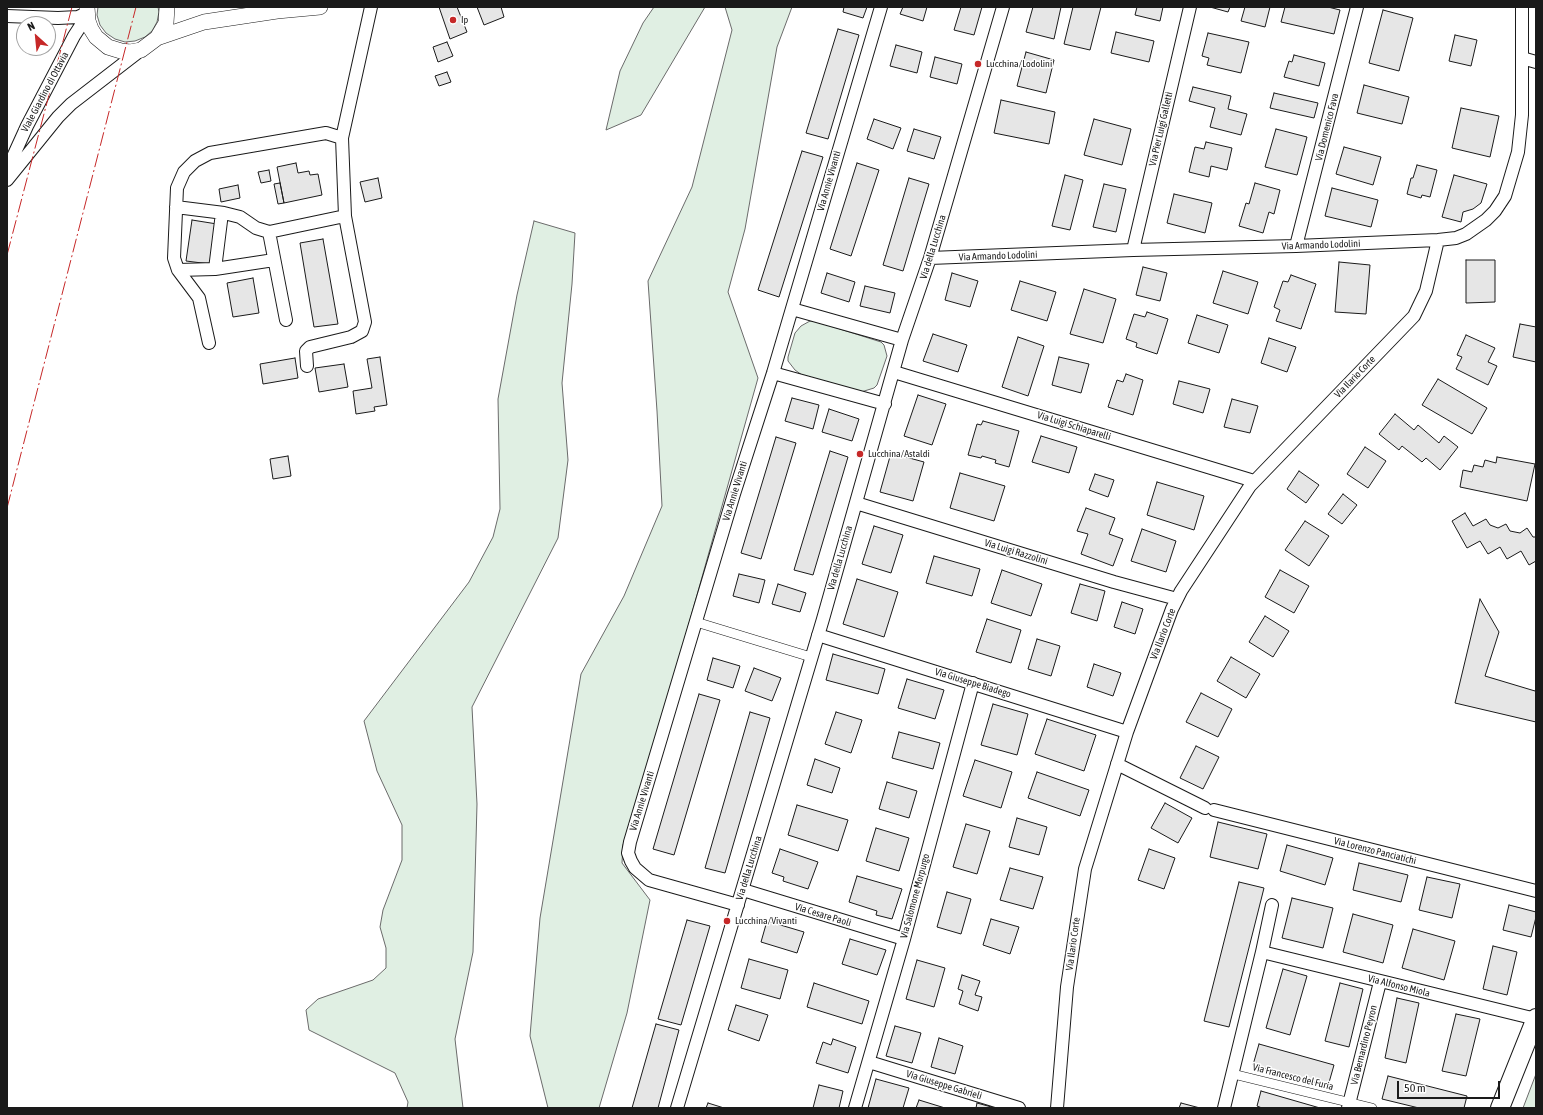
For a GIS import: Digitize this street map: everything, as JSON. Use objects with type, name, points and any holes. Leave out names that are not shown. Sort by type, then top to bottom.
[{"type":"main road","points":[[1500,1108],[1536,1019]]},
{"type":"street","points":[[157,38],[166,23],[167,7]]},
{"type":"street","points":[[245,7],[277,11]]},
{"type":"street","points":[[7,16],[58,18],[78,16],[87,12],[91,29],[96,37],[108,47],[121,51],[141,50],[157,38],[204,22],[277,11],[320,7]]},
{"type":"street","points":[[307,366],[306,351],[310,346],[351,337],[362,331],[365,322],[345,216],[342,138],[371,7]]},
{"type":"street","name":"Via Annie Vivanti","points":[[738,904],[649,880],[634,868],[628,853],[734,494],[773,373],[881,7]]},
{"type":"street","name":"Via della Lucchina","points":[[677,1108],[818,635],[902,340],[930,258],[1003,7]]},
{"type":"street","name":"Via Pier Luigi Galletti","points":[[1133,250],[1190,7]]},
{"type":"street","name":"Via Domenico Fava","points":[[1296,246],[1357,7]]},
{"type":"street","name":"Via Armando Lodolini","points":[[930,258],[1133,250],[1296,246],[1456,238],[1476,228],[1495,211],[1505,196],[1518,152],[1520,136],[1522,7]]},
{"type":"street","name":"Viale Giardino di Ottavia","points":[[7,170],[27,126],[87,12]]},
{"type":"street","name":"Viale Giardino di Ottavia","points":[[7,180],[71,104],[141,50]]},
{"type":"street","points":[[1522,58],[1536,62]]},
{"type":"street","points":[[209,343],[199,298],[178,270],[174,258],[177,188],[184,172],[195,161],[210,153],[326,133],[342,138]]},
{"type":"street","points":[[176,207],[240,217],[256,228],[269,232],[345,216]]},
{"type":"street","points":[[214,269],[222,213]]},
{"type":"street","points":[[269,232],[286,320]]},
{"type":"street","name":"Via Ilario Corte","points":[[1058,1108],[1067,987],[1087,862],[1127,732],[1169,615],[1177,599],[1246,491],[1254,481],[1414,316],[1426,291],[1438,240]]},
{"type":"street","points":[[178,270],[214,269],[274,260]]},
{"type":"street","points":[[792,309],[902,340]]},
{"type":"street","name":"Via Luigi Schiaparelli","points":[[894,372],[1254,481]]},
{"type":"street","points":[[773,373],[885,404]]},
{"type":"street","name":"Via Luigi Razzolini","points":[[856,503],[1114,582],[1177,599]]},
{"type":"street","points":[[696,622],[811,657]]},
{"type":"street","name":"Via Giuseppe Biadego","points":[[818,635],[1127,732]]},
{"type":"street","name":"Via Salomone Morpurgo","points":[[855,1108],[904,939],[973,683]]},
{"type":"street","name":"Via Lorenzo Panciatichi","points":[[1117,764],[1209,809],[1536,891]]},
{"type":"street","name":"Via Cesare Paoli","points":[[742,890],[904,939]]},
{"type":"street","points":[[1224,1108],[1272,905]]},
{"type":"street","name":"Via Alfonso Miola","points":[[1262,952],[1536,1019]]},
{"type":"street","name":"Via Bernardino Peyron","points":[[1349,1105],[1380,982]]},
{"type":"street","name":"Via Giuseppe Gabrieli","points":[[869,1062],[1019,1108]]},
{"type":"street","name":"Via Francesco del Furia","points":[[1233,1074],[1349,1105],[1372,1108]]},
{"type":"green space","points":[[98,7],[158,7],[159,12],[157,22],[152,31],[145,37],[135,41],[125,42],[115,39],[106,33],[100,25],[97,15]]},
{"type":"green space","points":[[654,7],[705,7],[641,115],[606,130],[620,71],[643,23]]},
{"type":"green space","points":[[725,7],[792,7],[777,47],[745,229],[728,292],[758,378],[679,659],[623,845],[622,863],[650,900],[627,1013],[599,1108],[548,1108],[530,1036],[540,918],[581,674],[624,596],[662,506],[648,281],[692,187],[732,30]]},
{"type":"green space","points":[[534,221],[575,233],[572,284],[562,383],[568,460],[558,538],[472,707],[477,804],[473,952],[455,1039],[463,1108],[407,1108],[408,1102],[395,1073],[309,1030],[306,1010],[318,999],[373,980],[386,968],[386,948],[380,927],[383,910],[402,860],[402,825],[377,771],[364,721],[469,582],[493,537],[500,509],[498,399],[517,295]]},
{"type":"green space","points":[[810,321],[815,321],[881,342],[884,345],[887,356],[877,385],[874,388],[861,392],[802,375],[795,370],[788,361],[788,357],[795,333],[801,326]]},
{"type":"green space","points":[[1536,1074],[1536,1108],[1523,1108]]},
{"type":"building","name":"Ip","points":[[439,7],[457,7],[467,32],[450,39]]},
{"type":"building","points":[[477,7],[501,7],[504,17],[484,25]]},
{"type":"building","points":[[844,7],[867,7],[863,18],[843,12]]},
{"type":"building","points":[[903,7],[927,7],[923,21],[900,14]]},
{"type":"building","points":[[961,7],[982,7],[974,35],[954,30]]},
{"type":"building","points":[[1033,7],[1061,7],[1054,39],[1026,32]]},
{"type":"building","points":[[1073,7],[1101,7],[1090,50],[1064,44]]},
{"type":"building","points":[[1137,7],[1163,7],[1160,21],[1135,15]]},
{"type":"building","points":[[1210,7],[1230,7],[1228,12]]},
{"type":"building","points":[[1245,7],[1270,7],[1265,27],[1241,21]]},
{"type":"building","points":[[1285,7],[1328,7],[1340,10],[1334,34],[1281,22]]},
{"type":"building","points":[[1383,10],[1413,18],[1399,71],[1369,63]]},
{"type":"building","points":[[838,29],[859,35],[828,139],[806,133]]},
{"type":"building","points":[[1116,32],[1154,41],[1149,62],[1111,53]]},
{"type":"building","points":[[1208,33],[1249,42],[1241,73],[1207,65],[1209,58],[1202,56]]},
{"type":"building","points":[[1455,35],[1477,40],[1471,66],[1449,61]]},
{"type":"building","points":[[447,42],[453,56],[438,62],[433,47]]},
{"type":"building","points":[[896,45],[922,52],[917,73],[890,66]]},
{"type":"building","points":[[1026,52],[1054,60],[1046,93],[1017,86]]},
{"type":"building","points":[[1294,55],[1325,63],[1319,86],[1284,77],[1289,61],[1292,62]]},
{"type":"building","points":[[935,57],[962,64],[957,84],[930,77]]},
{"type":"building","points":[[447,72],[451,82],[439,86],[435,76]]},
{"type":"building","points":[[1364,85],[1409,97],[1402,124],[1357,113]]},
{"type":"building","points":[[1193,87],[1231,96],[1228,109],[1247,114],[1241,135],[1210,127],[1215,108],[1189,101]]},
{"type":"building","points":[[1274,93],[1318,103],[1314,118],[1270,108]]},
{"type":"building","points":[[1001,100],[1055,112],[1049,144],[994,133]]},
{"type":"building","points":[[1461,108],[1499,116],[1490,157],[1452,148]]},
{"type":"building","points":[[874,119],[901,128],[893,149],[867,139]]},
{"type":"building","points":[[1094,119],[1131,129],[1122,165],[1084,155]]},
{"type":"building","points":[[914,129],[941,137],[934,159],[907,151]]},
{"type":"building","points":[[1276,129],[1307,137],[1297,175],[1265,167]]},
{"type":"building","points":[[1206,142],[1232,148],[1227,170],[1211,166],[1209,177],[1189,172],[1195,147],[1204,149]]},
{"type":"building","points":[[1344,147],[1381,157],[1373,185],[1336,174]]},
{"type":"building","points":[[802,151],[823,157],[779,297],[758,290]]},
{"type":"building","points":[[296,163],[298,173],[309,171],[310,175],[318,174],[322,195],[284,203],[277,167]]},
{"type":"building","points":[[857,163],[879,170],[851,256],[830,249]]},
{"type":"building","points":[[1417,165],[1437,170],[1430,197],[1422,195],[1421,198],[1407,194],[1411,178],[1413,178]]},
{"type":"building","points":[[269,170],[271,181],[261,183],[258,172]]},
{"type":"building","points":[[1065,175],[1083,180],[1070,230],[1052,226]]},
{"type":"building","points":[[1454,175],[1487,184],[1481,203],[1473,209],[1463,212],[1461,222],[1442,217]]},
{"type":"building","points":[[378,178],[382,198],[365,202],[360,182]]},
{"type":"building","points":[[909,178],[929,184],[903,271],[883,265]]},
{"type":"building","points":[[280,183],[284,203],[278,204],[274,184]]},
{"type":"building","points":[[1255,183],[1280,190],[1274,214],[1269,212],[1263,233],[1239,226],[1246,203],[1249,204]]},
{"type":"building","points":[[1104,184],[1126,189],[1116,232],[1093,227]]},
{"type":"building","points":[[238,185],[240,198],[221,202],[219,189]]},
{"type":"building","points":[[1332,188],[1378,200],[1371,227],[1325,216]]},
{"type":"building","points":[[1174,194],[1212,203],[1205,233],[1167,223]]},
{"type":"building","points":[[192,220],[217,224],[210,264],[186,261]]},
{"type":"building","points":[[323,239],[338,324],[314,327],[300,243]]},
{"type":"building","points":[[1466,260],[1495,260],[1495,302],[1466,303]]},
{"type":"building","points":[[1339,262],[1370,265],[1366,314],[1335,312]]},
{"type":"building","points":[[1143,267],[1167,273],[1160,301],[1136,295]]},
{"type":"building","points":[[1223,271],[1258,282],[1248,314],[1213,303]]},
{"type":"building","points":[[827,273],[855,282],[849,302],[821,293]]},
{"type":"building","points":[[952,273],[978,281],[970,307],[945,300]]},
{"type":"building","points":[[1291,275],[1316,284],[1301,329],[1276,321],[1280,310],[1274,307],[1283,281],[1288,282]]},
{"type":"building","points":[[253,278],[259,313],[233,317],[227,283]]},
{"type":"building","points":[[1020,281],[1056,292],[1047,321],[1011,310]]},
{"type":"building","points":[[865,286],[895,293],[890,313],[860,306]]},
{"type":"building","points":[[1084,289],[1116,299],[1103,343],[1070,334]]},
{"type":"building","points":[[1147,312],[1168,319],[1157,354],[1136,347],[1137,343],[1126,339],[1134,314],[1145,317]]},
{"type":"building","points":[[1197,315],[1228,325],[1219,353],[1188,343]]},
{"type":"building","points":[[1520,324],[1536,327],[1536,362],[1513,357]]},
{"type":"building","points":[[933,334],[967,345],[958,372],[923,361]]},
{"type":"building","points":[[1466,335],[1495,348],[1488,362],[1497,366],[1488,385],[1456,369],[1462,357],[1457,355]]},
{"type":"building","points":[[1018,337],[1044,346],[1028,396],[1002,387]]},
{"type":"building","points":[[1269,338],[1296,347],[1287,372],[1261,363]]},
{"type":"building","points":[[380,357],[387,405],[374,407],[375,411],[356,414],[353,391],[372,388],[367,359]]},
{"type":"building","points":[[1059,357],[1089,364],[1081,393],[1052,385]]},
{"type":"building","points":[[295,358],[298,378],[263,384],[260,364]]},
{"type":"building","points":[[344,364],[348,387],[319,392],[315,368]]},
{"type":"building","points":[[1126,374],[1143,380],[1133,415],[1108,407],[1117,380],[1123,382]]},
{"type":"building","points":[[1438,379],[1487,408],[1472,434],[1422,405]]},
{"type":"building","points":[[1179,381],[1210,389],[1203,413],[1173,404]]},
{"type":"building","points":[[918,395],[946,404],[932,445],[904,436]]},
{"type":"building","points":[[792,398],[819,405],[813,429],[785,421]]},
{"type":"building","points":[[1232,399],[1258,406],[1250,433],[1224,427]]},
{"type":"building","points":[[829,409],[859,419],[852,441],[822,432]]},
{"type":"building","points":[[1395,414],[1414,430],[1418,425],[1439,443],[1444,436],[1458,447],[1440,470],[1426,458],[1422,462],[1402,446],[1399,450],[1379,434]]},
{"type":"building","points":[[983,421],[1019,431],[1009,467],[995,463],[996,460],[982,456],[981,458],[968,455],[977,424],[981,425]]},
{"type":"building","points":[[1041,436],[1077,447],[1069,473],[1032,462]]},
{"type":"building","points":[[776,437],[796,443],[761,559],[741,553]]},
{"type":"building","points":[[1365,447],[1386,461],[1368,488],[1347,474]]},
{"type":"building","points":[[830,451],[848,457],[813,575],[794,570]]},
{"type":"building","points":[[891,453],[924,462],[913,501],[880,492]]},
{"type":"building","points":[[288,456],[291,476],[273,479],[270,459]]},
{"type":"building","points":[[1497,457],[1535,464],[1527,501],[1460,487],[1463,470],[1472,472],[1474,465],[1483,467],[1485,460],[1496,463]]},
{"type":"building","points":[[1299,471],[1319,485],[1306,503],[1287,489]]},
{"type":"building","points":[[960,473],[1005,486],[994,521],[950,508]]},
{"type":"building","points":[[1095,474],[1114,480],[1108,497],[1089,490]]},
{"type":"building","points":[[1157,482],[1204,496],[1194,530],[1147,515]]},
{"type":"building","points":[[1343,494],[1357,505],[1342,524],[1328,514]]},
{"type":"building","points":[[1086,508],[1115,518],[1109,534],[1123,539],[1113,566],[1081,554],[1088,534],[1077,531]]},
{"type":"building","points":[[1465,513],[1473,526],[1486,519],[1490,525],[1498,528],[1506,524],[1510,531],[1520,533],[1527,528],[1533,537],[1536,537],[1536,561],[1529,565],[1521,551],[1507,559],[1500,547],[1488,554],[1480,541],[1467,548],[1452,521]]},
{"type":"building","points":[[1305,521],[1329,536],[1309,566],[1285,550]]},
{"type":"building","points":[[874,526],[903,535],[891,573],[862,564]]},
{"type":"building","points":[[1142,529],[1176,541],[1166,572],[1131,561]]},
{"type":"building","points":[[934,556],[980,569],[972,596],[926,583]]},
{"type":"building","points":[[1002,570],[1042,584],[1031,616],[991,603]]},
{"type":"building","points":[[1280,570],[1309,586],[1294,613],[1265,597]]},
{"type":"building","points":[[739,574],[765,580],[759,603],[733,596]]},
{"type":"building","points":[[857,579],[898,592],[884,637],[843,624]]},
{"type":"building","points":[[778,584],[806,593],[800,612],[772,604]]},
{"type":"building","points":[[1080,584],[1105,591],[1097,621],[1071,613]]},
{"type":"building","points":[[1480,599],[1499,632],[1485,676],[1535,691],[1536,689],[1536,722],[1455,703]]},
{"type":"building","points":[[1122,602],[1143,609],[1135,634],[1114,627]]},
{"type":"building","points":[[1265,616],[1289,631],[1273,657],[1249,642]]},
{"type":"building","points":[[987,619],[1021,630],[1011,663],[976,652]]},
{"type":"building","points":[[1037,639],[1060,646],[1051,676],[1028,669]]},
{"type":"building","points":[[833,654],[885,669],[878,694],[826,680]]},
{"type":"building","points":[[1231,657],[1260,674],[1246,698],[1217,681]]},
{"type":"building","points":[[713,658],[740,666],[733,688],[707,680]]},
{"type":"building","points":[[1094,664],[1121,673],[1113,696],[1087,687]]},
{"type":"building","points":[[754,668],[781,678],[772,701],[745,691]]},
{"type":"building","points":[[907,679],[944,690],[935,719],[898,708]]},
{"type":"building","points":[[1201,693],[1232,709],[1218,737],[1186,722]]},
{"type":"building","points":[[699,694],[720,700],[674,855],[653,849]]},
{"type":"building","points":[[993,704],[1028,714],[1017,755],[981,745]]},
{"type":"building","points":[[750,712],[770,718],[725,873],[705,868]]},
{"type":"building","points":[[836,712],[862,720],[851,753],[825,744]]},
{"type":"building","points":[[1047,719],[1096,735],[1084,771],[1035,754]]},
{"type":"building","points":[[899,732],[940,743],[933,769],[892,758]]},
{"type":"building","points":[[1196,746],[1219,757],[1203,789],[1180,778]]},
{"type":"building","points":[[815,759],[840,768],[832,793],[807,785]]},
{"type":"building","points":[[975,760],[1012,772],[1001,808],[963,796]]},
{"type":"building","points":[[1037,772],[1089,790],[1080,816],[1028,798]]},
{"type":"building","points":[[887,782],[917,791],[909,818],[879,809]]},
{"type":"building","points":[[1165,803],[1192,818],[1178,843],[1151,828]]},
{"type":"building","points":[[797,805],[848,820],[838,851],[788,835]]},
{"type":"building","points":[[1017,818],[1047,827],[1039,855],[1009,847]]},
{"type":"building","points":[[1218,822],[1267,834],[1258,869],[1210,857]]},
{"type":"building","points":[[966,824],[990,831],[977,874],[953,867]]},
{"type":"building","points":[[876,828],[909,838],[899,871],[866,861]]},
{"type":"building","points":[[1287,845],[1333,858],[1325,885],[1280,871]]},
{"type":"building","points":[[780,849],[818,862],[808,889],[783,881],[784,877],[772,873]]},
{"type":"building","points":[[1149,849],[1175,858],[1164,889],[1138,880]]},
{"type":"building","points":[[1359,863],[1408,875],[1401,902],[1353,890]]},
{"type":"building","points":[[1010,868],[1043,877],[1033,909],[1000,900]]},
{"type":"building","points":[[857,876],[902,889],[892,919],[876,915],[877,911],[849,902]]},
{"type":"building","points":[[1427,877],[1460,884],[1452,918],[1419,910]]},
{"type":"building","points":[[1239,882],[1264,888],[1229,1027],[1204,1021]]},
{"type":"building","points":[[947,892],[971,899],[961,934],[937,927]]},
{"type":"building","points":[[1292,898],[1333,908],[1323,948],[1282,938]]},
{"type":"building","points":[[1509,905],[1536,912],[1531,937],[1503,930]]},
{"type":"building","points":[[1353,914],[1393,925],[1383,963],[1343,952]]},
{"type":"building","points":[[991,919],[1019,927],[1010,954],[983,945]]},
{"type":"building","points":[[687,920],[710,926],[681,1025],[658,1019]]},
{"type":"building","points":[[767,921],[804,932],[797,953],[761,942]]},
{"type":"building","points":[[1413,929],[1455,941],[1444,980],[1402,968]]},
{"type":"building","points":[[850,939],[886,950],[877,975],[842,964]]},
{"type":"building","points":[[1493,946],[1517,952],[1507,995],[1483,989]]},
{"type":"building","points":[[749,959],[788,970],[780,999],[741,988]]},
{"type":"building","points":[[917,960],[945,968],[934,1007],[906,999]]},
{"type":"building","points":[[1283,969],[1307,976],[1290,1035],[1266,1028]]},
{"type":"building","points":[[962,975],[980,981],[975,995],[982,997],[978,1011],[959,1004],[963,991],[958,989]]},
{"type":"building","points":[[814,983],[869,1001],[862,1024],[807,1007]]},
{"type":"building","points":[[1340,983],[1363,989],[1349,1047],[1325,1041]]},
{"type":"building","points":[[1397,998],[1419,1003],[1406,1063],[1385,1058]]},
{"type":"building","points":[[736,1005],[768,1015],[759,1041],[728,1030]]},
{"type":"building","points":[[1456,1014],[1480,1019],[1466,1076],[1442,1071]]},
{"type":"building","points":[[656,1024],[679,1030],[658,1108],[632,1108]]},
{"type":"building","points":[[895,1026],[921,1033],[912,1063],[886,1056]]},
{"type":"building","points":[[939,1038],[963,1046],[955,1074],[931,1067]]},
{"type":"building","points":[[833,1039],[856,1047],[848,1073],[816,1063],[823,1042],[831,1045]]},
{"type":"building","points":[[1259,1044],[1334,1065],[1328,1086],[1253,1065]]},
{"type":"building","points":[[1388,1076],[1467,1096],[1464,1108],[1419,1108],[1382,1099]]},
{"type":"building","points":[[876,1079],[909,1088],[903,1108],[868,1108]]},
{"type":"building","points":[[819,1085],[843,1091],[839,1108],[813,1108]]},
{"type":"building","points":[[1261,1091],[1320,1108],[1262,1108],[1257,1106]]},
{"type":"building","points":[[919,1100],[945,1108],[916,1108]]},
{"type":"building","points":[[708,1103],[724,1108],[706,1108]]},
{"type":"building","points":[[977,1103],[995,1108],[976,1108]]},
{"type":"building","points":[[1181,1103],[1200,1108],[1179,1108]]},
{"type":"power","points":[[7,255],[72,7]]},
{"type":"power","points":[[7,508],[136,7]]},
{"type":"place","name":"Ip","points":[[453,20]]},
{"type":"place","name":"Lucchina/Lodolini","points":[[978,64]]},
{"type":"place","name":"Lucchina/Astaldi","points":[[860,454]]},
{"type":"place","name":"Lucchina/Vivanti","points":[[727,921]]}]
